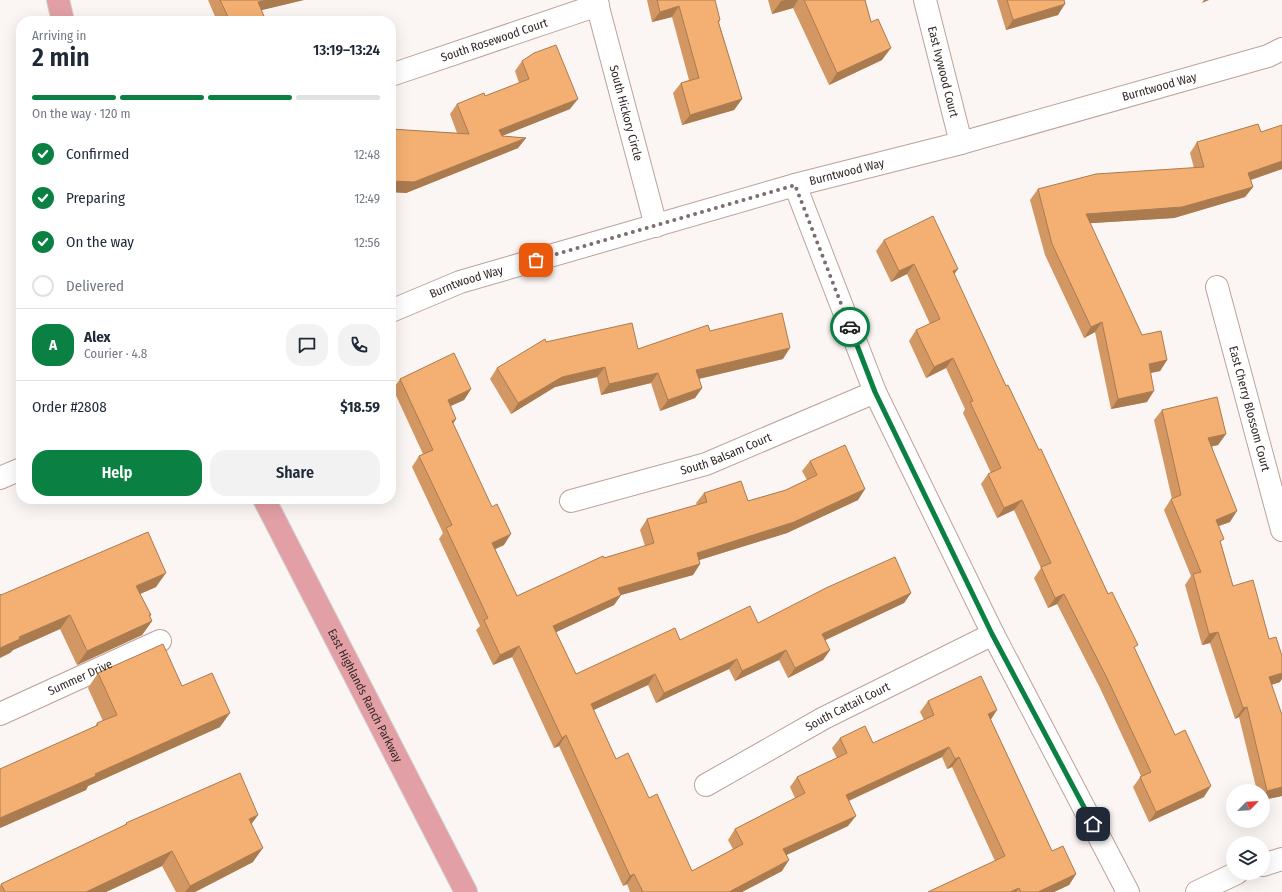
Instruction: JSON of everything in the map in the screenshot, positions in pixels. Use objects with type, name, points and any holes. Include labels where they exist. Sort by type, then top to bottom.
[{"type":"main road","points":[[58,0],[62,16]]},
{"type":"main road","name":"East Highlands Ranch Parkway","points":[[267,504],[466,892]]},
{"type":"street","name":"East Ivywood Court","points":[[925,0],[961,143]]},
{"type":"street","name":"South Rosewood Court","points":[[396,73],[597,3]]},
{"type":"street","name":"South Hickory Circle","points":[[597,3],[656,226]]},
{"type":"street","name":"Burntwood Way","points":[[396,309],[460,282],[795,185],[961,143],[1268,56],[1282,49]]},
{"type":"street","points":[[795,185],[875,392],[992,634],[1128,892]]},
{"type":"street","name":"East Cherry Blossom Court","points":[[1217,287],[1282,530]]},
{"type":"street","name":"South Balsam Court","points":[[572,501],[706,464],[875,392]]},
{"type":"street","points":[[0,478],[16,471]]},
{"type":"street","name":"South Cattail Court","points":[[706,785],[824,718],[992,634]]},
{"type":"street","name":"Summer Drive","points":[[0,714],[160,642]]},
{"type":"street","points":[[1270,863],[1282,859]]},
{"type":"street","points":[[1197,892],[1226,878]]},
{"type":"building","points":[[220,0],[267,0],[258,2],[264,16],[228,16]]},
{"type":"building","points":[[657,0],[715,0],[720,20],[718,21],[742,99],[690,115],[681,83],[699,78],[679,6],[660,12]]},
{"type":"building","points":[[804,0],[865,0],[871,22],[878,19],[891,48],[837,73]]},
{"type":"building","points":[[1007,0],[1064,0],[1065,4],[1013,20]]},
{"type":"building","points":[[556,45],[578,99],[499,130],[502,136],[526,138],[414,182],[396,181],[396,129],[469,134],[457,104],[484,93],[485,96],[529,79],[522,61],[534,53]]},
{"type":"building","points":[[1258,124],[1261,132],[1282,125],[1282,161],[1248,173],[1253,187],[1182,207],[1086,214],[1142,335],[1161,331],[1167,360],[1149,364],[1154,391],[1118,399],[1102,322],[1091,327],[1052,244],[1038,189],[1096,174],[1204,167],[1197,142]]},
{"type":"building","points":[[933,216],[958,269],[953,271],[1006,386],[1008,385],[1039,450],[1041,449],[1108,594],[1112,592],[1138,645],[1134,647],[1175,735],[1185,730],[1211,786],[1156,812],[1140,777],[1151,772],[1107,678],[1064,594],[1055,598],[1041,567],[1051,563],[1022,500],[1004,508],[988,474],[1001,468],[970,402],[973,401],[953,358],[934,367],[916,330],[940,319],[914,264],[899,271],[884,240]]},
{"type":"building","points":[[782,313],[790,348],[696,370],[702,388],[668,400],[658,373],[609,384],[605,367],[562,377],[518,403],[497,368],[545,339],[546,342],[632,323],[638,349],[708,325],[710,331]]},
{"type":"building","points":[[454,353],[471,389],[448,400],[456,419],[452,421],[492,507],[497,504],[511,534],[492,543],[517,596],[603,556],[604,558],[654,543],[647,519],[707,502],[704,493],[741,481],[748,501],[786,490],[817,475],[810,461],[845,445],[865,489],[794,522],[697,553],[700,564],[618,588],[621,595],[553,626],[576,674],[675,628],[680,640],[750,606],[758,623],[826,588],[895,557],[911,593],[822,634],[830,650],[795,668],[786,650],[742,671],[737,659],[664,693],[655,674],[591,704],[616,759],[628,753],[649,798],[657,794],[692,871],[743,844],[735,829],[805,793],[797,777],[847,753],[840,738],[865,726],[873,743],[934,715],[928,701],[981,676],[997,710],[988,714],[1052,851],[1063,846],[1076,874],[1038,892],[1021,892],[1019,888],[1010,892],[928,892],[1005,856],[959,757],[955,759],[949,747],[846,795],[856,816],[783,849],[789,860],[729,892],[643,892],[634,874],[630,876],[566,735],[562,738],[519,646],[500,655],[484,620],[488,618],[446,528],[452,525],[419,456],[433,450],[400,379]]},
{"type":"building","points":[[1217,397],[1226,434],[1208,438],[1237,511],[1216,520],[1224,539],[1220,541],[1233,586],[1253,580],[1269,639],[1276,637],[1282,656],[1282,673],[1269,677],[1282,715],[1282,787],[1270,790],[1270,784],[1265,784],[1247,707],[1243,708],[1218,632],[1209,634],[1193,574],[1201,572],[1171,499],[1181,495],[1162,410]]},
{"type":"building","points":[[148,532],[166,573],[136,586],[151,615],[149,615],[152,621],[87,651],[70,615],[19,637],[20,639],[0,648],[0,594],[1,595]]},
{"type":"building","points":[[163,644],[182,686],[212,673],[230,713],[95,774],[96,776],[0,818],[0,769],[117,715],[98,673]]},
{"type":"building","points":[[240,773],[258,815],[249,819],[263,848],[190,886],[172,851],[86,892],[5,892],[1,884],[127,824],[126,823]]},
{"type":"way so far","points":[[536,260],[795,185],[850,327]]},
{"type":"route","points":[[850,327],[875,392],[992,634],[1093,824]]}]
